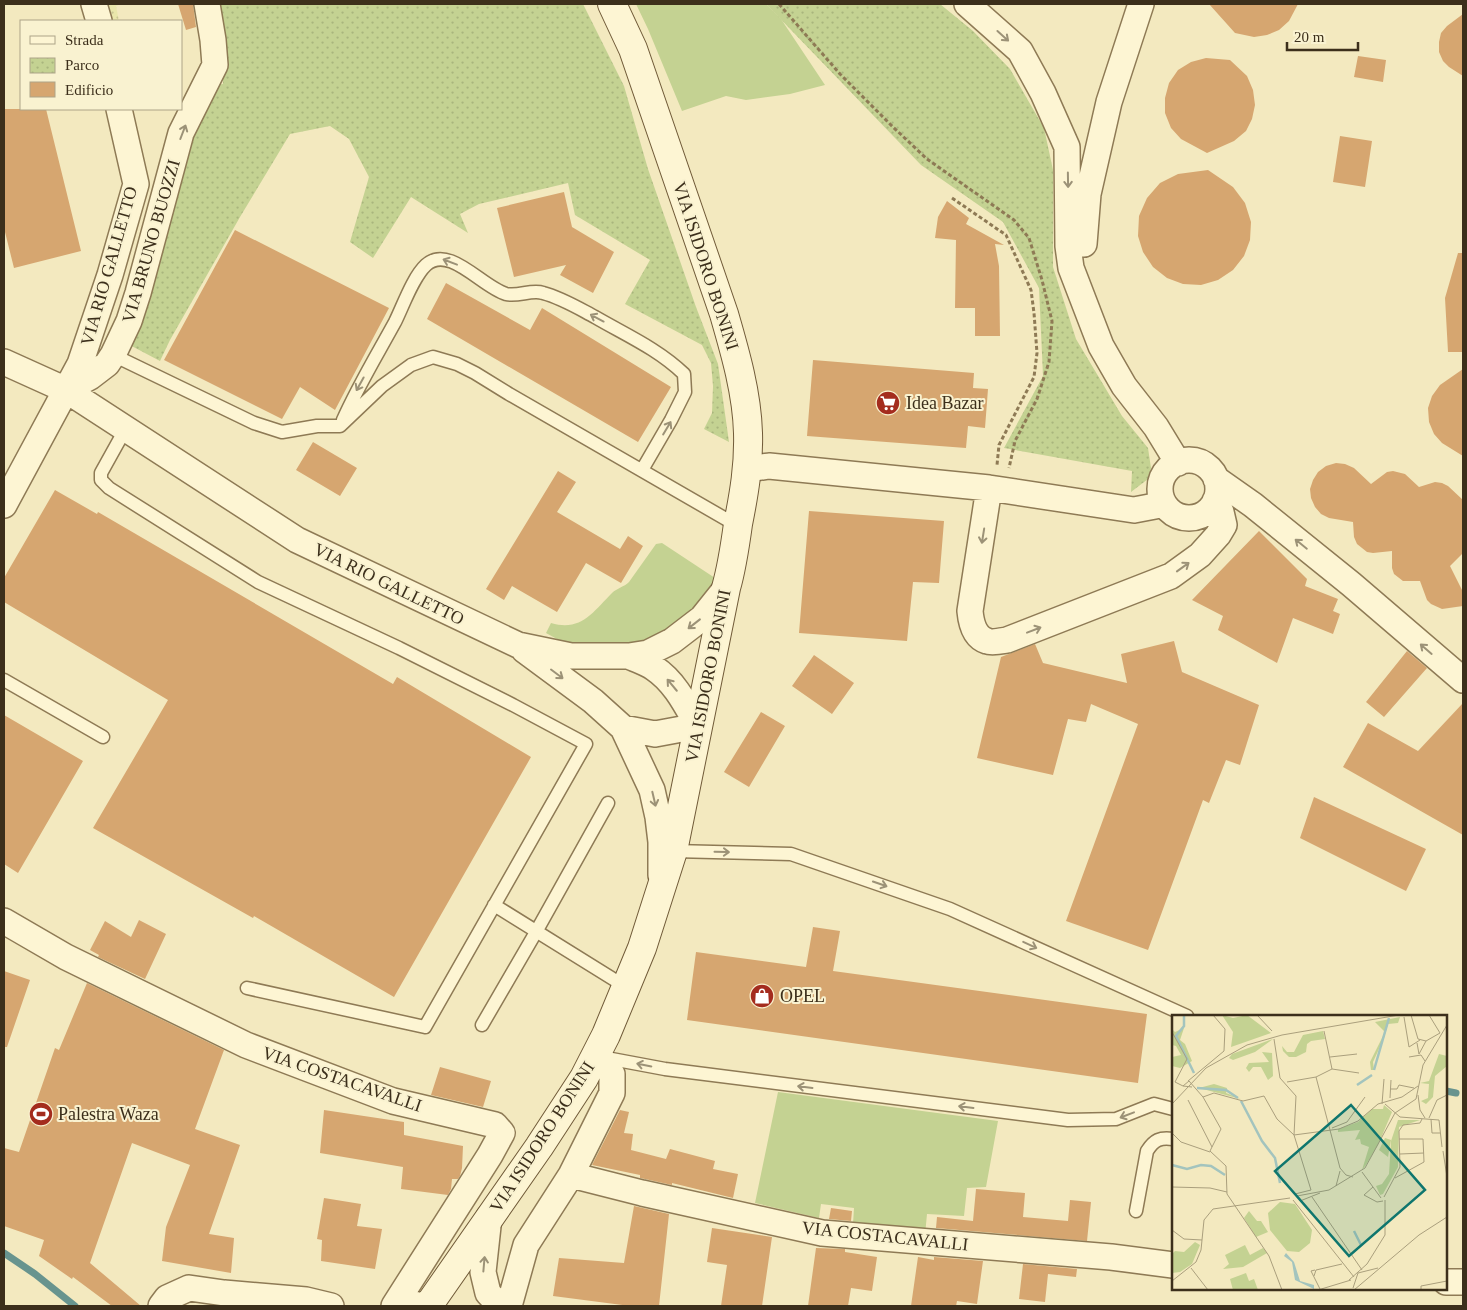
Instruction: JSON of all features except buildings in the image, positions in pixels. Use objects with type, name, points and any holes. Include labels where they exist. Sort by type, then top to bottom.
[{"type":"street","points":[[94,4],[98,20]]},
{"type":"street","name":"VIA BRUNO BUOZZI","points":[[66,390],[90,377],[107,364],[129,321],[181,133],[214,65],[213,40],[207,4]]},
{"type":"street","name":"VIA ISIDORO BONINI","points":[[428,1306],[549,1132],[584,1078],[606,1035],[642,948],[673,851],[732,566],[748,469],[748,432],[733,344],[632,49],[612,4]]},
{"type":"street","points":[[967,4],[1020,51],[1043,93],[1068,147],[1068,246],[1070,268],[1101,346],[1124,386],[1156,427],[1178,463]]},
{"type":"street","points":[[1084,305],[1084,230],[1088,194],[1109,102],[1141,4]]},
{"type":"street","name":"VIA RIO GALLETTO","points":[[66,390],[80,364],[110,274],[136,184],[119,110]]},
{"type":"street","name":"VIA RIO GALLETTO","points":[[4,362],[66,390],[297,540],[518,645],[571,656],[629,656],[648,653],[672,641],[702,618],[726,588]]},
{"type":"street","points":[[4,505],[66,390]]},
{"type":"street","points":[[992,488],[970,611],[972,626],[981,638],[988,642],[1006,640],[1171,576],[1200,555],[1218,535],[1224,525],[1211,471],[1204,465],[1196,461],[1178,463],[1170,467],[1164,474],[1160,492],[1162,501],[1167,509],[1184,518],[1202,515],[1210,509],[1215,490]]},
{"type":"street","points":[[748,469],[769,466],[992,488],[1134,510],[1155,506],[1162,501]]},
{"type":"street","points":[[1215,490],[1253,505],[1351,584],[1463,680]]},
{"type":"street","points":[[518,645],[593,701],[623,728],[652,790],[661,842],[661,889]]},
{"type":"street","points":[[623,728],[654,734],[698,726],[681,696],[665,677],[653,667],[629,656]]},
{"type":"street","name":"VIA COSTACAVALLI","points":[[4,921],[66,957],[246,1045],[393,1101],[495,1125],[502,1133],[490,1155],[394,1306]]},
{"type":"street","points":[[509,1306],[526,1245],[571,1175],[612,1093],[612,1074],[595,1056]]},
{"type":"street","name":"VIA COSTACAVALLI","points":[[571,1175],[642,1193],[822,1233],[1172,1264]]},
{"type":"street","points":[[489,1217],[483,1272],[488,1293],[500,1306]]},
{"type":"street","points":[[1447,1282],[1463,1282]]},
{"type":"street","points":[[160,1306],[167,1298],[189,1288],[224,1294],[306,1300],[331,1306]]},
{"type":"street","points":[[400,1306],[416,1306]]},
{"type":"lane","points":[[340,426],[353,397],[395,322],[414,283],[426,265],[439,258],[449,259],[484,283],[506,294],[521,295],[540,292],[558,297],[646,345],[668,359],[684,374],[685,392],[642,470]]},
{"type":"lane","points":[[113,355],[261,426],[282,432],[317,426],[340,426],[382,386],[410,365],[433,357],[457,364],[475,373],[738,526]]},
{"type":"lane","points":[[126,428],[101,472],[101,480],[109,488],[258,582],[399,648],[586,744],[425,1027],[247,988]]},
{"type":"lane","points":[[4,680],[103,737]]},
{"type":"lane","points":[[482,1025],[608,804]]},
{"type":"lane","points":[[673,851],[791,854],[950,909],[1185,1015]]},
{"type":"lane","points":[[494,905],[626,987]]},
{"type":"lane","points":[[595,1056],[665,1069],[1068,1120],[1116,1119],[1154,1104],[1172,1109]]},
{"type":"lane","points":[[1136,1211],[1147,1151],[1151,1144],[1157,1140],[1172,1139]]},
{"type":"path","points":[[779,4],[840,74],[927,159],[1014,220],[1029,238],[1052,320],[1049,362],[1037,399],[1015,441],[1006,480],[992,488]]},
{"type":"path","points":[[952,198],[1006,235],[1031,290],[1037,353],[1034,377],[999,445],[992,488]]},
{"type":"shaded area","points":[[100,4],[121,4],[116,6],[119,20],[105,20]]},
{"type":"green space","points":[[214,4],[583,4],[624,86],[648,169],[718,364],[729,442],[704,429],[712,413],[713,386],[711,363],[702,345],[625,304],[650,260],[575,215],[568,183],[479,204],[460,214],[468,233],[411,197],[373,258],[350,242],[369,177],[349,139],[330,126],[290,134],[240,217],[160,361],[124,342],[170,197],[212,85],[223,84],[222,42]]},
{"type":"green space","points":[[636,4],[766,4],[781,19],[825,85],[790,94],[746,100],[726,96],[682,111]]},
{"type":"green space","points":[[766,4],[940,4],[973,31],[1010,69],[1044,128],[1053,170],[1053,267],[1076,339],[1122,416],[1148,448],[1151,468],[1148,479],[1131,492],[1132,471],[1004,448],[1043,376],[1039,288],[1003,222],[921,165]]},
{"type":"green space","points":[[662,543],[715,578],[715,582],[701,602],[676,631],[624,650],[566,644],[546,633],[551,623],[571,625],[586,619],[614,591],[629,582],[656,544]]},
{"type":"green space","points":[[778,1092],[998,1121],[986,1187],[967,1188],[964,1216],[927,1214],[925,1235],[853,1224],[854,1208],[821,1204],[819,1218],[755,1203]]},
{"type":"waterway","points":[[1447,1091],[1456,1093]]},
{"type":"waterway","points":[[4,1253],[35,1274],[75,1306]]},
{"type":"place","name":"Idea Bazar","points":[[888,403]]},
{"type":"place","name":"OPEL","points":[[762,996]]},
{"type":"place","name":"Palestra Waza","points":[[41,1114]]}]
